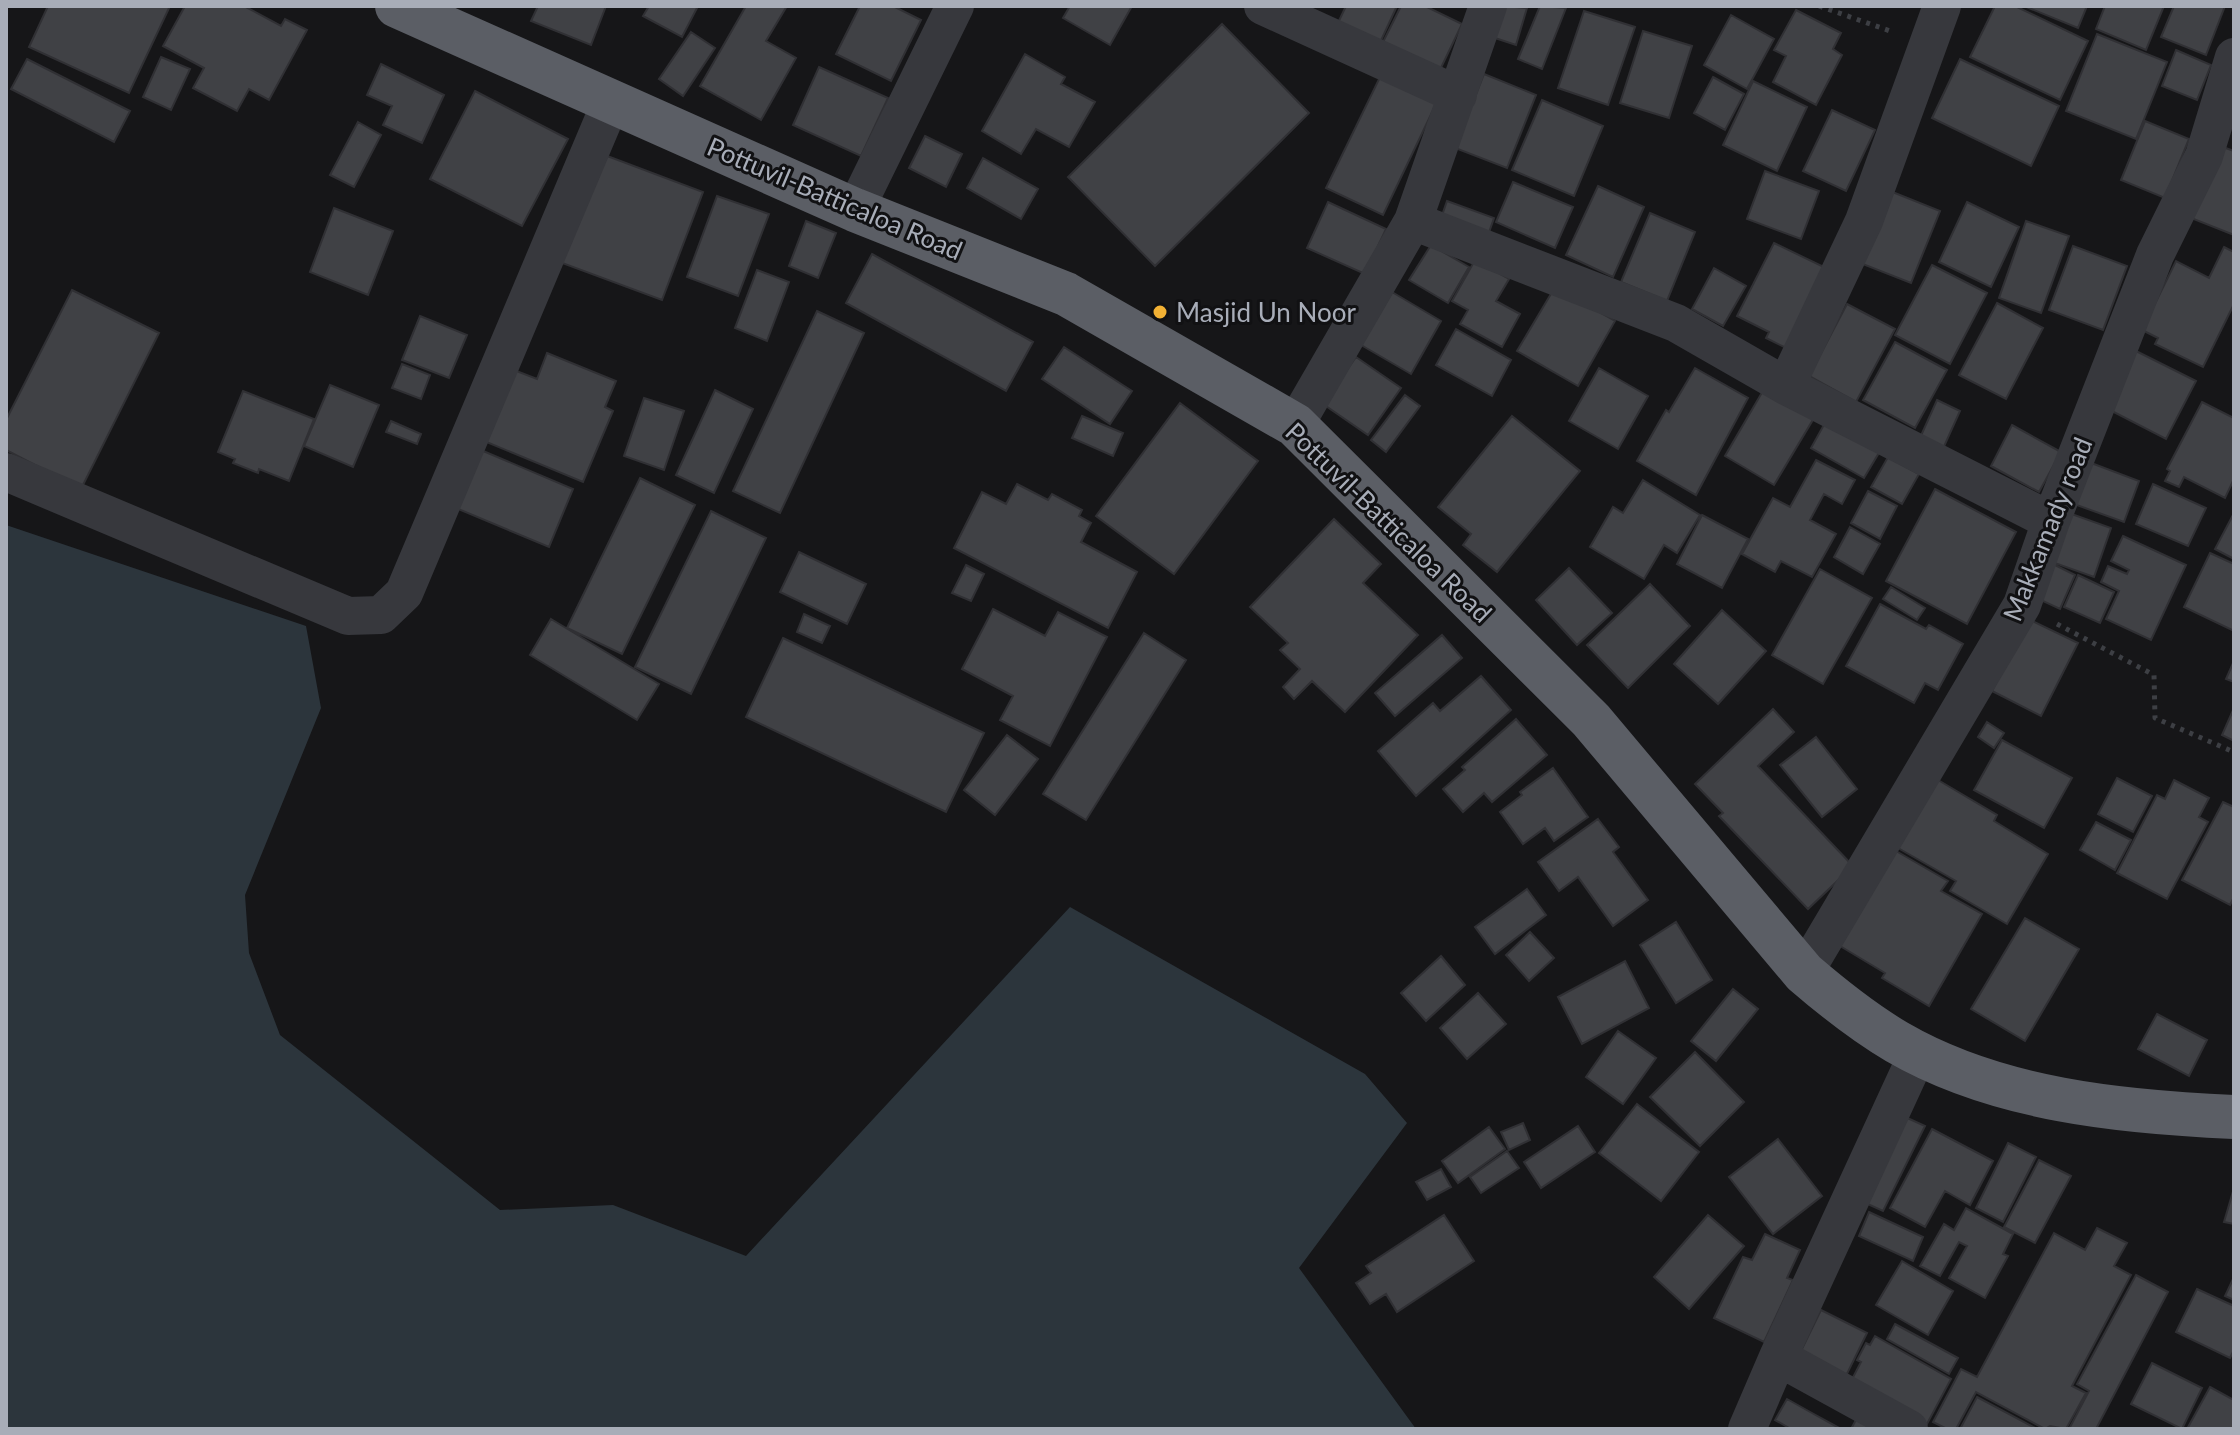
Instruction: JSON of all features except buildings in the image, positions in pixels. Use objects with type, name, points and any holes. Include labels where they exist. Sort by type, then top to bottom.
[{"type":"highway","name":"Pottuvil-Batticaloa Road","points":[[397,6],[455,18],[611,102],[855,210],[1066,294],[1295,425],[1591,720],[1804,973],[1842,1005],[1918,1053],[1985,1080],[2108,1107],[2234,1117]]},
{"type":"street","points":[[855,210],[955,6]]},
{"type":"street","points":[[1263,6],[1458,95]]},
{"type":"street","points":[[1295,425],[1413,221],[1488,6]]},
{"type":"street","points":[[1786,386],[1864,221],[1942,6]]},
{"type":"street","name":"Makkamady road","points":[[1804,973],[2022,605],[2051,521],[2155,255],[2204,156],[2234,57]]},
{"type":"street","points":[[6,472],[348,616],[381,615],[404,593],[611,102]]},
{"type":"street","points":[[1413,221],[1676,323],[1786,386],[2051,521]]},
{"type":"street","points":[[1747,1429],[1918,1053]]},
{"type":"street","points":[[1778,1357],[1909,1429]]},
{"type":"path","points":[[1819,6],[1928,44]]},
{"type":"path","points":[[2022,605],[2154,675],[2155,718],[2234,752]]},
{"type":"shaded area","points":[[6,525],[306,626],[321,708],[245,895],[249,953],[280,1035],[500,1210],[613,1205],[746,1256],[1070,907],[1365,1074],[1407,1123],[1299,1268],[1416,1429],[6,1429]]},
{"type":"place","name":"Masjid Un Noor","points":[[1160,312]]}]
